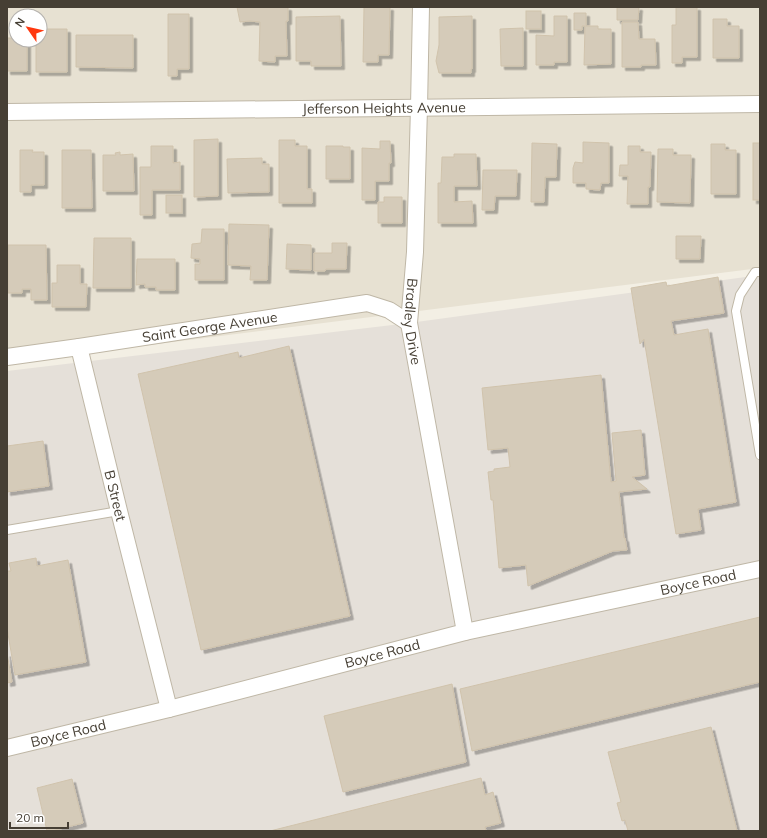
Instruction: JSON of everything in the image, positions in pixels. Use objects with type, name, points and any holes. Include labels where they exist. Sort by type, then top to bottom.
[{"type":"street","name":"Bradley Drive","points":[[421,7],[415,252],[409,323],[465,632]]},
{"type":"street","name":"Jefferson Heights Avenue","points":[[7,112],[760,104]]},
{"type":"street","name":"Saint George Avenue","points":[[7,357],[367,303],[389,310],[409,323]]},
{"type":"street","name":"B Street","points":[[79,347],[118,511],[169,709]]},
{"type":"street","name":"Boyce Road","points":[[7,748],[169,709],[465,632],[760,569]]},
{"type":"lane","points":[[760,272],[755,272],[740,295],[736,311],[760,455]]},
{"type":"lane","points":[[7,530],[118,511]]},
{"type":"shaded area","points":[[7,7],[760,7],[760,268],[7,363]]},
{"type":"shaded area","points":[[760,275],[760,831],[7,831],[7,371],[409,323]]},
{"type":"building","points":[[237,7],[288,7],[288,21],[286,21],[287,56],[275,56],[275,62],[259,61],[260,22],[240,22]]},
{"type":"building","points":[[364,7],[390,7],[389,55],[378,55],[378,62],[363,62]]},
{"type":"building","points":[[617,7],[639,7],[638,20],[617,20]]},
{"type":"building","points":[[676,7],[697,7],[697,57],[682,57],[682,63],[672,63],[672,25],[676,25]]},
{"type":"building","points":[[526,11],[541,11],[541,29],[526,29]]},
{"type":"building","points":[[574,13],[586,13],[586,26],[598,26],[598,29],[611,29],[611,64],[584,65],[585,26],[582,26],[582,30],[574,30]]},
{"type":"building","points":[[168,14],[189,14],[189,69],[177,69],[177,76],[168,76]]},
{"type":"building","points":[[340,16],[341,66],[311,66],[311,61],[296,61],[296,17]]},
{"type":"building","points":[[472,16],[471,73],[439,73],[436,61],[439,45],[439,17]]},
{"type":"building","points":[[554,16],[567,16],[567,62],[554,62],[554,65],[536,65],[536,35],[554,36]]},
{"type":"building","points":[[713,19],[727,19],[727,26],[739,26],[739,58],[713,58]]},
{"type":"building","points":[[622,22],[638,22],[639,39],[655,39],[656,65],[622,67]]},
{"type":"building","points":[[523,28],[523,66],[501,66],[500,29]]},
{"type":"building","points":[[48,29],[67,29],[67,72],[36,72],[36,48],[48,48]]},
{"type":"building","points":[[76,35],[133,35],[133,68],[76,67]]},
{"type":"building","points":[[8,38],[8,48],[27,48],[27,71],[7,71]]},
{"type":"building","points":[[218,139],[218,196],[194,197],[194,140]]},
{"type":"building","points":[[279,140],[295,140],[295,146],[307,146],[307,189],[312,189],[312,203],[279,203]]},
{"type":"building","points":[[380,141],[390,141],[391,163],[389,163],[389,181],[375,181],[375,200],[362,200],[362,148],[380,149]]},
{"type":"building","points":[[583,142],[609,143],[609,183],[601,183],[600,190],[586,189],[586,183],[573,183],[573,168],[575,162],[583,163]]},
{"type":"building","points":[[532,143],[557,144],[556,177],[545,177],[544,202],[531,202]]},
{"type":"building","points":[[753,143],[760,143],[760,200],[753,200]]},
{"type":"building","points":[[711,144],[725,144],[725,150],[736,150],[736,194],[711,194]]},
{"type":"building","points":[[151,146],[173,146],[173,163],[180,162],[180,190],[152,190],[152,215],[140,215],[140,167],[151,167]]},
{"type":"building","points":[[326,146],[350,147],[350,179],[326,179]]},
{"type":"building","points":[[628,146],[640,146],[640,152],[651,152],[648,204],[627,204],[628,176],[619,176],[620,165],[628,165]]},
{"type":"building","points":[[658,149],[673,149],[673,155],[691,155],[690,203],[657,202]]},
{"type":"building","points":[[20,150],[44,152],[44,185],[31,185],[31,192],[20,192]]},
{"type":"building","points":[[62,150],[91,150],[92,208],[62,208]]},
{"type":"building","points":[[120,152],[120,155],[133,154],[134,191],[103,191],[103,155],[116,155],[115,153]]},
{"type":"building","points":[[454,154],[476,154],[477,186],[454,186],[454,202],[472,201],[473,223],[438,223],[438,183],[441,183],[442,157],[454,157]]},
{"type":"building","points":[[262,158],[262,164],[269,164],[269,192],[228,193],[227,159]]},
{"type":"building","points":[[483,170],[517,170],[516,196],[495,196],[494,210],[482,210]]},
{"type":"building","points":[[166,195],[182,195],[182,213],[166,213]]},
{"type":"building","points":[[384,197],[402,197],[402,223],[378,223],[378,202],[384,202]]},
{"type":"building","points":[[229,224],[269,225],[267,280],[250,280],[251,266],[228,265]]},
{"type":"building","points":[[202,229],[224,229],[224,280],[195,280],[195,264],[200,264],[200,259],[191,258],[192,244],[201,243]]},
{"type":"building","points":[[676,236],[701,236],[700,259],[676,259]]},
{"type":"building","points":[[94,238],[131,238],[131,288],[93,288]]},
{"type":"building","points":[[332,243],[347,243],[346,269],[326,269],[325,271],[314,271],[314,253],[332,253]]},
{"type":"building","points":[[287,244],[311,245],[311,270],[286,269]]},
{"type":"building","points":[[8,245],[46,245],[47,300],[31,300],[31,289],[22,289],[22,293],[8,293]]},
{"type":"building","points":[[137,259],[175,259],[175,290],[156,290],[156,287],[145,287],[145,284],[136,285]]},
{"type":"building","points":[[57,265],[80,265],[80,284],[87,284],[86,307],[52,307],[52,283],[57,283]]},
{"type":"building","points":[[718,277],[724,313],[671,321],[674,335],[708,329],[736,502],[698,509],[701,530],[676,534],[644,339],[640,344],[631,288],[666,282],[667,286]]},
{"type":"building","points":[[289,346],[350,616],[201,650],[138,374],[238,352],[239,358]]},
{"type":"building","points":[[601,375],[611,482],[616,481],[612,433],[641,430],[645,475],[632,477],[647,489],[619,492],[624,538],[627,550],[613,551],[528,586],[526,565],[499,568],[493,500],[491,500],[488,472],[494,471],[494,469],[510,467],[508,448],[488,450],[482,388]]},
{"type":"building","points":[[43,441],[49,486],[7,492],[7,446]]},
{"type":"building","points":[[36,558],[37,566],[68,560],[86,662],[15,675],[7,628],[7,571],[11,571],[9,563]]},
{"type":"building","points":[[760,617],[760,682],[472,751],[460,689]]},
{"type":"building","points":[[7,653],[12,682],[7,683]]},
{"type":"building","points":[[452,684],[466,762],[343,792],[324,716]]},
{"type":"building","points":[[711,727],[737,831],[628,831],[625,820],[622,821],[617,803],[621,802],[608,752]]},
{"type":"building","points":[[481,778],[485,795],[493,792],[501,823],[485,827],[486,831],[270,831]]},
{"type":"building","points":[[72,779],[83,823],[47,831],[37,788]]}]
